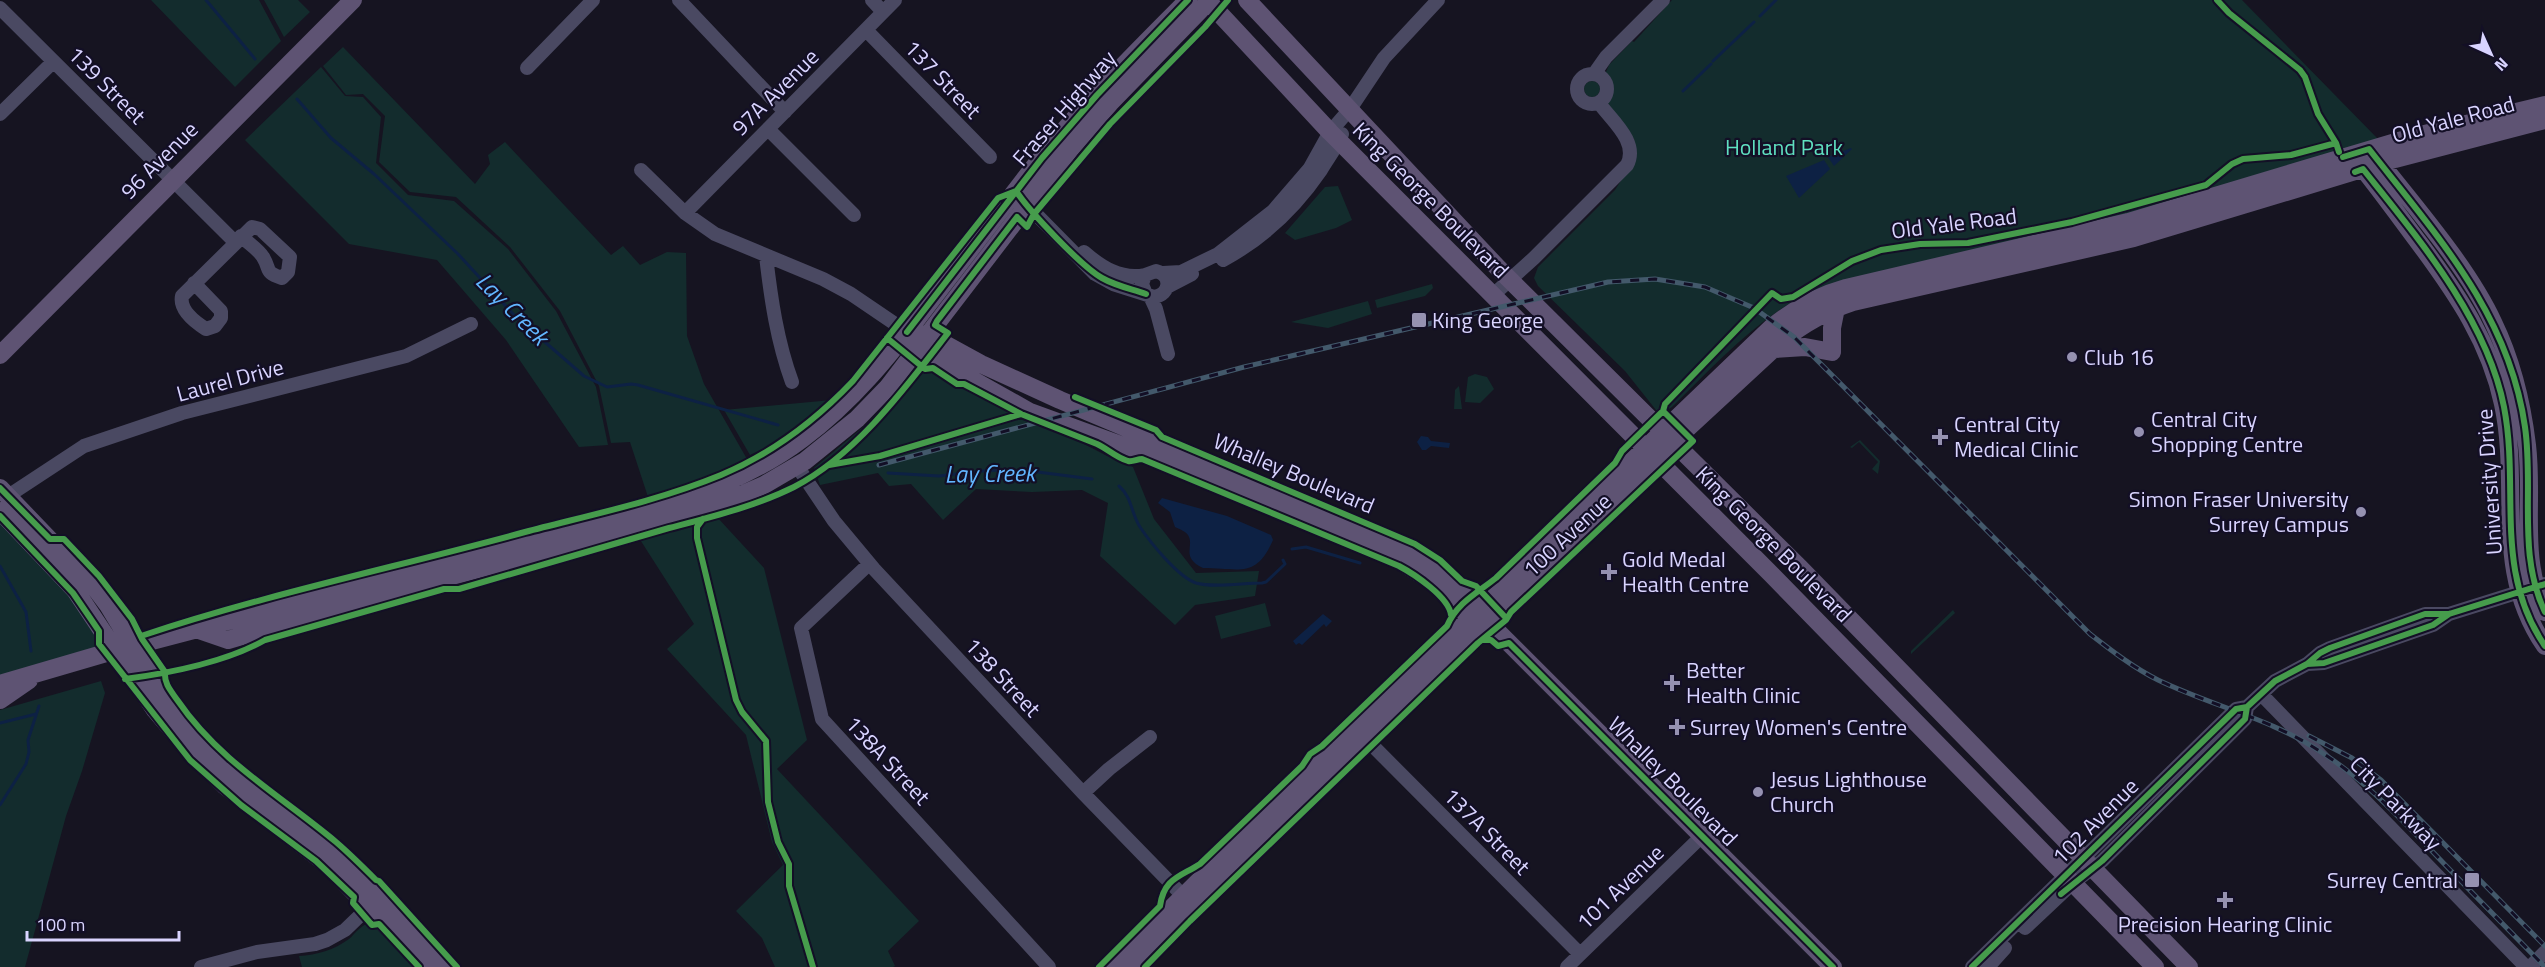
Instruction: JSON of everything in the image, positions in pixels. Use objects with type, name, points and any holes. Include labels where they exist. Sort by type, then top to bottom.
[{"type":"main road","name":"96 Avenue","points":[[0,355],[353,0]]},
{"type":"main road","points":[[1167,22],[1172,0]]},
{"type":"main road","name":"Fraser Highway","points":[[195,629],[228,640],[436,580],[646,525],[741,495],[797,466],[857,419],[888,387],[923,342],[1024,198],[1074,120],[1188,0]]},
{"type":"main road","name":"King George Boulevard","points":[[1247,0],[1510,280],[1669,436],[2189,967]]},
{"type":"main road","name":"Fraser Highway","points":[[0,684],[195,629],[644,512],[734,480],[801,440],[835,413],[868,380],[1024,198],[1110,103],[1208,1]]},
{"type":"main road","name":"King George Boulevard","points":[[1208,1],[1335,136],[2155,967]]},
{"type":"main road","name":"Old Yale Road","points":[[1669,436],[1805,323],[1836,308],[2099,238],[2545,105]]},
{"type":"main road","name":"Old Yale Road","points":[[2366,159],[2545,120]]},
{"type":"main road","name":"University Drive","points":[[2366,159],[2460,298],[2489,356],[2500,390],[2510,451],[2510,544],[2545,612]]},
{"type":"main road","name":"University Drive","points":[[2366,159],[2477,293],[2505,350],[2521,403],[2528,456],[2528,542],[2533,588],[2532,625],[2545,646]]},
{"type":"main road","name":"Old Yale Road","points":[[1669,436],[1771,328],[1811,300],[1866,282],[2099,238]]},
{"type":"main road","points":[[2431,258],[2477,293]]},
{"type":"main road","points":[[1774,349],[1805,347],[1832,352],[1832,328],[1836,308]]},
{"type":"main road","name":"Whalley Boulevard","points":[[907,332],[923,342],[981,364],[1069,405],[1405,546],[1443,572],[1479,616],[1833,967]]},
{"type":"main road","name":"100 Avenue","points":[[1132,967],[1187,900],[1479,616],[1669,436]]},
{"type":"main road","points":[[3,498],[199,741],[240,780],[340,853],[426,967]]},
{"type":"main road","name":"100 Avenue","points":[[1112,967],[1365,738],[1479,616]]},
{"type":"main road","name":"Fraser Highway","points":[[0,700],[52,668]]},
{"type":"main road","points":[[1866,672],[1896,668],[1893,699]]},
{"type":"main road","points":[[375,901],[448,967]]},
{"type":"street","points":[[527,68],[593,0]]},
{"type":"street","points":[[679,0],[785,112]]},
{"type":"street","points":[[872,0],[883,12]]},
{"type":"street","name":"97A Avenue","points":[[685,213],[895,0]]},
{"type":"street","points":[[1024,198],[1095,274],[1113,284],[1157,296],[1246,247],[1268,231],[1307,190],[1350,109],[1384,58],[1438,0]]},
{"type":"street","points":[[1594,74],[1606,57],[1663,0]]},
{"type":"street","name":"139 Street","points":[[0,8],[173,180],[238,239],[194,283]]},
{"type":"street","name":"137 Street","points":[[866,30],[990,157]]},
{"type":"street","points":[[0,114],[53,62]]},
{"type":"street","points":[[1594,74],[1603,79],[1607,89],[1604,98],[1599,103],[1584,102],[1576,89],[1584,76],[1594,74]]},
{"type":"street","points":[[1492,296],[1534,258],[1629,161],[1632,153],[1629,142],[1599,103]]},
{"type":"street","points":[[768,129],[854,215]]},
{"type":"street","points":[[1024,198],[1097,263],[1121,274],[1133,276],[1151,271],[1181,272],[1228,248],[1265,219],[1281,203],[1335,136]]},
{"type":"street","name":"Whalley Boulevard","points":[[641,170],[685,213],[715,234],[832,284],[907,332]]},
{"type":"street","points":[[766,256],[779,340],[792,382]]},
{"type":"street","points":[[1157,296],[1167,280],[1163,273]]},
{"type":"street","points":[[1145,274],[1142,284],[1157,296],[1168,354]]},
{"type":"street","name":"Laurel Drive","points":[[3,498],[84,446],[182,413],[406,356],[471,324]]},
{"type":"street","name":"138 Street","points":[[797,466],[839,528],[869,564],[1083,793],[1187,900]]},
{"type":"street","name":"138A Street","points":[[869,564],[801,628],[822,719],[1050,967]]},
{"type":"street","name":"102 Avenue","points":[[1972,967],[2089,863],[2236,709],[2247,707],[2279,679],[2307,664],[2324,663],[2427,627],[2449,614],[2533,588]]},
{"type":"street","name":"City Parkway","points":[[2261,694],[2528,967]]},
{"type":"street","points":[[1083,793],[1150,737]]},
{"type":"street","name":"137A Street","points":[[1365,738],[1580,954]]},
{"type":"street","name":"101 Avenue","points":[[1567,967],[1702,836]]},
{"type":"street","name":"102 Avenue","points":[[1988,967],[2070,879]]},
{"type":"street","points":[[201,967],[257,952],[327,940],[345,930],[375,901]]},
{"type":"street","points":[[2528,967],[2545,952]]},
{"type":"green space","points":[[151,0],[259,0],[281,41],[235,87]]},
{"type":"green space","points":[[264,0],[298,0],[310,12],[284,37]]},
{"type":"green space","name":"Holland Park","points":[[1672,0],[2242,0],[2378,139],[2115,219],[1810,292],[1790,303],[1754,329],[1672,407],[1667,410],[1656,410],[1625,371],[1538,286],[1534,278],[1538,267],[1615,190],[1636,157],[1634,139],[1608,104],[1610,88],[1606,72],[1609,65],[1632,41],[1634,42]]},
{"type":"green space","points":[[343,47],[475,184],[490,164],[488,155],[505,142],[611,255],[623,246],[640,265],[667,252],[686,253],[687,336],[704,384],[747,459],[691,489],[650,503],[630,442],[611,443],[599,386],[560,311],[510,247],[456,197],[410,192],[379,162],[385,116],[363,94],[346,95],[323,66]]},
{"type":"green space","points":[[321,67],[345,96],[363,97],[381,117],[376,163],[408,195],[454,201],[508,249],[556,311],[596,387],[608,445],[579,447],[506,340],[437,260],[349,244],[245,140]]},
{"type":"green space","points":[[1589,81],[1595,81],[1600,89],[1598,95],[1589,97],[1584,92],[1584,86]]},
{"type":"green space","points":[[1338,186],[1352,220],[1336,228],[1295,240],[1285,233],[1325,187]]},
{"type":"green space","points":[[1432,284],[1433,288],[1425,296],[1377,308],[1375,300]]},
{"type":"green space","points":[[1368,301],[1372,314],[1328,328],[1291,322]]},
{"type":"green space","points":[[923,359],[1105,455],[1133,467],[1154,519],[1196,573],[1259,571],[1255,596],[1195,605],[1175,625],[1100,556],[1108,503],[1082,490],[1032,492],[976,489],[943,520],[911,484],[889,486],[878,473],[820,485],[814,468],[873,419]]},
{"type":"green space","points":[[1475,374],[1487,377],[1494,389],[1480,403],[1465,402],[1468,377]]},
{"type":"green space","points":[[1459,386],[1462,409],[1454,409],[1455,390]]},
{"type":"green space","points":[[832,400],[785,439],[750,455],[724,410]]},
{"type":"green space","points":[[1860,440],[1880,461],[1878,474],[1872,469],[1878,462],[1859,442],[1852,448],[1850,447]]},
{"type":"green space","points":[[717,517],[764,568],[807,740],[777,769],[919,921],[888,951],[895,966],[893,967],[775,967],[762,938],[736,911],[783,865],[772,842],[746,735],[667,649],[694,624],[639,538]]},
{"type":"green space","points":[[0,520],[70,593],[99,642],[95,650],[0,678]]},
{"type":"green space","points":[[1265,603],[1271,626],[1221,639],[1215,616]]},
{"type":"green space","points":[[1953,610],[1955,613],[1911,654],[1911,651]]},
{"type":"green space","points":[[101,681],[105,693],[66,816],[25,967],[0,967],[0,710]]},
{"type":"green space","points":[[371,923],[418,967],[302,967],[299,956],[331,949],[349,939],[361,927]]},
{"type":"water","points":[[1852,149],[1834,166],[1828,157]]},
{"type":"water","points":[[1824,160],[1830,169],[1799,198],[1786,176]]},
{"type":"water","points":[[1421,436],[1428,437],[1431,441],[1450,443],[1449,448],[1431,446],[1422,450],[1417,442]]},
{"type":"water","points":[[1162,498],[1227,516],[1271,535],[1273,540],[1260,561],[1246,569],[1203,568],[1196,564],[1190,556],[1188,535],[1175,527],[1170,512],[1158,503]]},
{"type":"water","points":[[1323,614],[1332,621],[1326,627],[1324,624],[1302,645],[1299,643],[1296,645],[1293,641]]},
{"type":"waterway","name":"Lay Creek","points":[[206,0],[255,59]]},
{"type":"waterway","points":[[1760,16],[1776,0]]},
{"type":"waterway","points":[[1713,61],[1754,22]]},
{"type":"waterway","points":[[1683,91],[1711,64]]},
{"type":"waterway","name":"Lay Creek","points":[[297,99],[331,138],[374,174],[458,254],[515,316],[584,376],[607,387],[638,385],[778,425]]},
{"type":"waterway","name":"Lay Creek","points":[[888,473],[939,476],[991,470],[1030,471],[1092,479]]},
{"type":"waterway","name":"Lay Creek","points":[[1119,486],[1129,500],[1137,522],[1150,541],[1173,567],[1196,583],[1219,585],[1266,582],[1285,564],[1283,560]]},
{"type":"waterway","name":"Lay Creek","points":[[1292,549],[1306,547],[1360,563]]},
{"type":"waterway","points":[[0,566],[26,612],[31,651]]},
{"type":"waterway","points":[[0,805],[26,764],[29,752],[28,740],[39,706]]},
{"type":"waterway","points":[[0,723],[36,714]]},
{"type":"railway","points":[[879,465],[1244,367],[1608,282],[1655,279],[1705,287],[1754,308],[1794,337],[2090,634],[2107,647],[2158,680],[2302,740],[2351,774],[2405,823],[2545,967]]},
{"type":"railway","points":[[2309,736],[2352,758],[2381,780],[2545,946]]},
{"type":"cycle path","points":[[907,332],[1042,158],[1097,95],[1188,0]]},
{"type":"cycle path","points":[[125,679],[197,666],[233,655],[265,640],[444,589],[459,589],[733,510],[779,494],[817,473],[838,457],[879,418],[932,354],[948,333],[935,325],[937,321],[1017,217],[1027,227],[1034,214],[1110,124],[1205,27],[1228,0]]},
{"type":"cycle path","points":[[2217,0],[2229,13],[2300,70],[2305,77],[2318,114],[2339,152]]},
{"type":"cycle path","points":[[1099,967],[1160,906],[1165,889],[1169,884],[1200,864],[1302,766],[1310,754],[1322,746],[1447,626],[1462,605],[1496,578],[1615,463],[1622,451],[1663,411],[1665,404],[1772,293],[1781,299],[1793,297],[1852,261],[1881,250],[1920,244],[1968,243],[2072,222],[2206,185],[2232,164],[2243,159],[2291,155],[2336,143]]},
{"type":"cycle path","points":[[2343,157],[2369,149],[2444,245],[2487,312],[2503,348],[2516,386],[2525,427],[2531,567],[2536,590],[2545,612]]},
{"type":"cycle path","points":[[2355,172],[2363,169],[2406,223],[2448,281],[2483,342],[2504,407],[2510,469],[2513,559],[2519,588],[2529,617],[2545,646]]},
{"type":"cycle path","points":[[1016,191],[1056,238],[1093,272],[1113,283],[1146,294]]},
{"type":"cycle path","points":[[141,636],[284,594],[648,500],[740,467],[792,435],[839,395],[853,381],[998,198],[1016,191]]},
{"type":"cycle path","points":[[887,338],[925,369],[933,368],[957,384],[964,384],[1021,414],[1097,444],[1123,459],[1130,461],[1142,459],[1399,566],[1422,580],[1438,594],[1449,608],[1451,615]]},
{"type":"cycle path","points":[[1075,397],[1156,430],[1162,437],[1415,544],[1440,560],[1462,581],[1476,586],[1506,618]]},
{"type":"cycle path","points":[[1145,967],[1478,643],[1506,620],[1511,612],[1693,441],[1663,411]]},
{"type":"cycle path","points":[[829,465],[880,456],[1021,414]]},
{"type":"cycle path","points":[[0,488],[50,539],[64,539],[99,576],[132,619],[142,639],[165,672],[171,691],[212,742],[252,777],[336,842],[379,881],[457,967]]},
{"type":"cycle path","points":[[0,516],[73,593],[99,631],[99,644],[190,760],[241,805],[316,861],[354,897],[353,903],[372,925],[379,924],[419,967]]},
{"type":"cycle path","points":[[703,519],[697,527],[697,538],[736,700],[742,712],[766,741],[768,802],[778,842],[789,864],[789,886],[813,967]]},
{"type":"cycle path","points":[[1972,967],[2236,709],[2247,707],[2275,681],[2307,664],[2330,648],[2425,614],[2449,614],[2545,584]]},
{"type":"cycle path","points":[[2307,664],[2324,663],[2433,625],[2449,614]]},
{"type":"cycle path","points":[[1484,640],[1491,640],[1498,646],[1509,643],[1833,967]]},
{"type":"cycle path","points":[[2061,894],[2102,861],[2245,719],[2247,707]]},
{"type":"place","name":"King George","points":[[1419,320]]},
{"type":"place","name":"Club 16","points":[[2072,357]]},
{"type":"place","name":"Central City Shopping Centre","points":[[2139,432]]},
{"type":"place","name":"Central City Medical Clinic","points":[[1940,437]]},
{"type":"place","name":"Simon Fraser University Surrey Campus","points":[[2361,512]]},
{"type":"place","name":"Gold Medal Health Centre","points":[[1609,572]]},
{"type":"place","name":"Better Health Clinic","points":[[1672,683]]},
{"type":"place","name":"Surrey Women's Centre","points":[[1677,727]]},
{"type":"place","name":"Jesus Lighthouse Church","points":[[1758,792]]},
{"type":"place","name":"Surrey Central","points":[[2472,880]]},
{"type":"place","name":"Precision Hearing Clinic","points":[[2225,900]]}]
